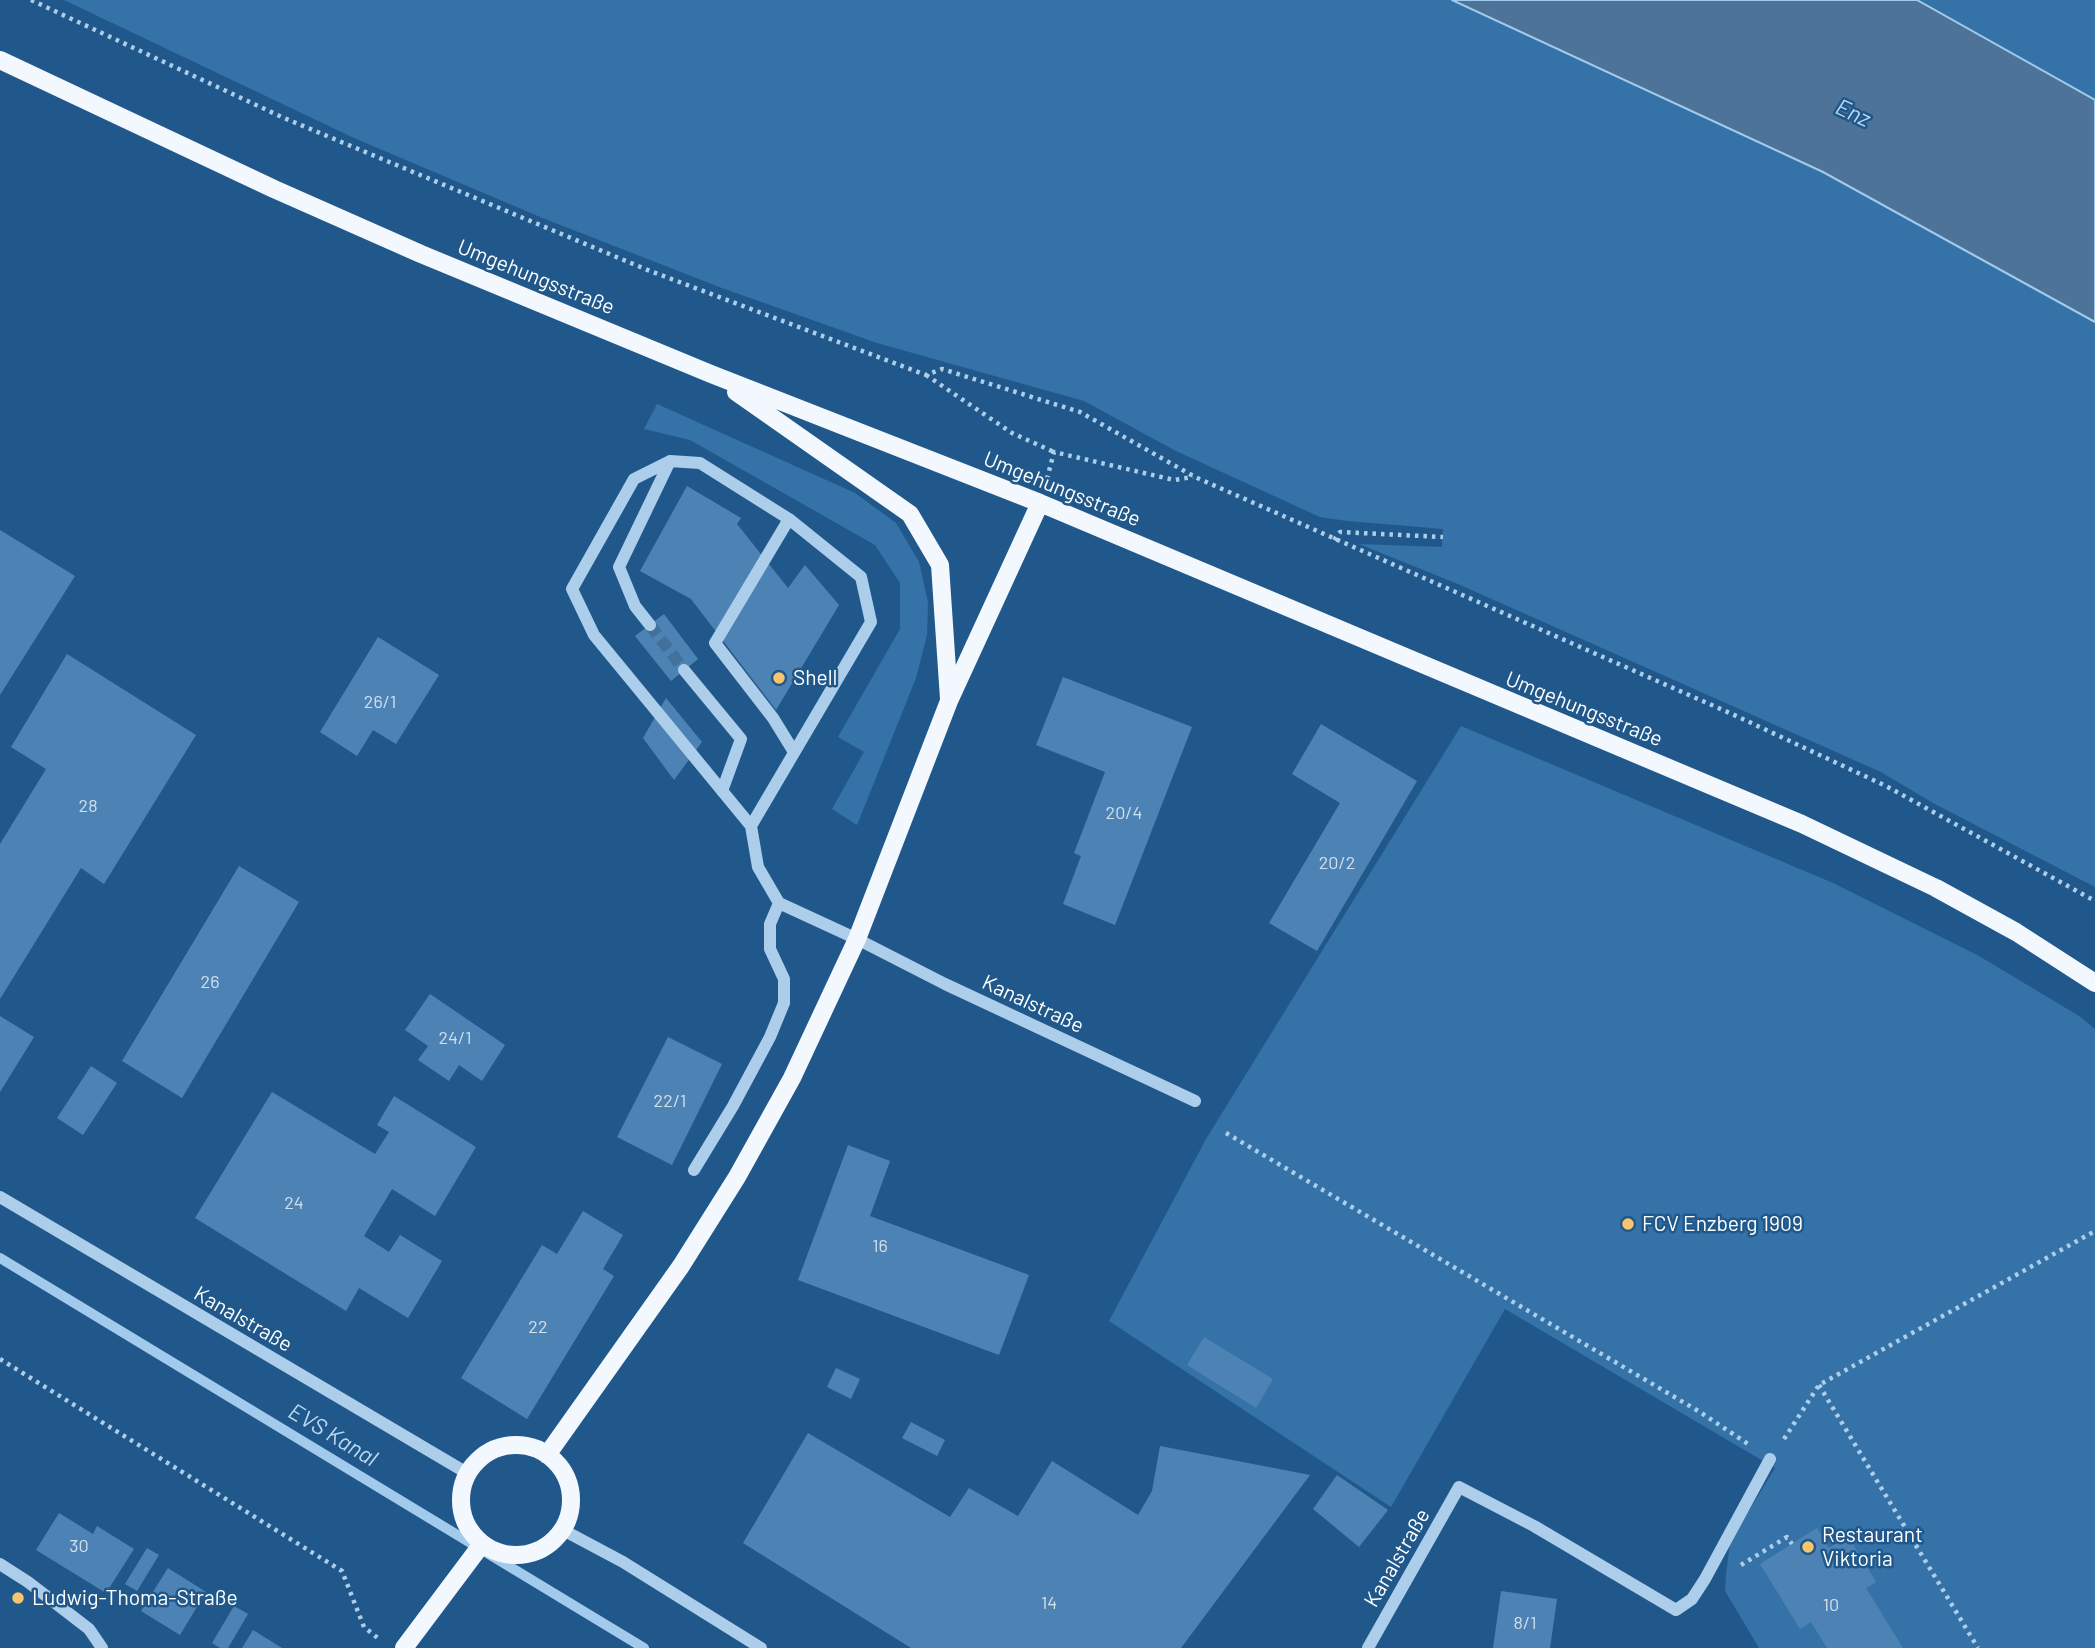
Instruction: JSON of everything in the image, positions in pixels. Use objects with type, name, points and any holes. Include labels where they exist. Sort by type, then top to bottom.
[{"type":"main road","name":"Umgehungsstraße","points":[[0,60],[286,195],[434,260],[711,374],[1040,503],[1874,857],[2016,932],[2095,983]]},
{"type":"main road","points":[[711,374],[910,514],[940,565],[949,701]]},
{"type":"main road","points":[[547,1455],[681,1266],[737,1177],[792,1078],[857,939],[949,701],[1040,503]]},
{"type":"main road","points":[[502,1446],[525,1446],[547,1455],[559,1465],[568,1483],[570,1508],[563,1530],[547,1546],[529,1554],[507,1555],[494,1552],[482,1544],[468,1528],[461,1510],[461,1490],[467,1473],[480,1458],[502,1446]]},
{"type":"main road","points":[[404,1648],[482,1544]]},
{"type":"street","points":[[650,625],[635,606],[619,567],[670,461]]},
{"type":"street","points":[[694,1170],[733,1106],[770,1037],[784,1003],[784,979],[770,948],[770,924],[779,903],[758,867],[751,826],[594,635],[572,589],[634,479],[670,461],[700,463],[789,520],[861,577],[871,622],[751,826]]},
{"type":"street","points":[[789,520],[715,643],[773,718],[794,752]]},
{"type":"street","points":[[684,670],[741,739],[722,790]]},
{"type":"street","name":"Kanalstraße","points":[[779,903],[1195,1101]]},
{"type":"street","name":"Kanalstraße","points":[[0,1197],[467,1473]]},
{"type":"street","name":"Kanalstraße","points":[[1368,1648],[1459,1487],[1534,1526],[1676,1610],[1692,1600],[1770,1459]]},
{"type":"street","points":[[563,1530],[623,1562],[761,1648]]},
{"type":"street","points":[[0,1564],[89,1629],[102,1648]]},
{"type":"path","points":[[31,0],[284,118],[650,271],[926,375],[1012,433],[1054,452],[1174,480],[1195,477]]},
{"type":"path","points":[[926,375],[942,369],[1080,412],[1195,477],[1732,714],[1874,781],[2095,901]]},
{"type":"path","points":[[1040,503],[1054,452]]},
{"type":"path","points":[[1334,540],[1340,532],[1443,537]]},
{"type":"path","points":[[1226,1133],[1700,1412],[1770,1459],[1819,1385],[2095,1230]]},
{"type":"path","points":[[0,1359],[342,1571],[364,1627],[385,1643]]},
{"type":"path","points":[[1819,1385],[1978,1648]]},
{"type":"path","points":[[1736,1568],[1787,1537],[1791,1544]]},
{"type":"shaded area","points":[[64,0],[1452,0],[1823,172],[2095,322],[2095,887],[1933,803],[1881,772],[1458,584],[1359,544],[1442,547],[1443,529],[1320,517],[1176,451],[1084,401],[877,343],[722,288],[545,219],[354,138]]},
{"type":"shaded area","points":[[1917,0],[2095,0],[2095,100]]},
{"type":"shaded area","points":[[657,404],[855,493],[896,523],[919,562],[928,603],[927,635],[916,678],[857,825],[832,809],[864,752],[838,737],[900,629],[900,583],[875,545],[690,440],[644,429]]},
{"type":"shaded area","name":"FCV Enzberg 1909","points":[[1461,726],[1833,883],[1979,956],[2079,1016],[2095,1029],[2095,1648],[1759,1648],[1725,1591],[1726,1575],[1730,1542],[1775,1468],[1505,1309],[1391,1507],[1109,1321],[1206,1139]]},
{"type":"water","name":"Enz","points":[[1452,0],[1917,0],[2095,100],[2095,322],[1823,172]]},
{"type":"building","points":[[687,486],[741,518],[737,524],[788,588],[805,565],[839,605],[776,710],[691,599],[640,571]]},
{"type":"building","points":[[0,530],[75,576],[0,695]]},
{"type":"building","points":[[664,614],[698,659],[671,681],[635,636]]},
{"type":"building","points":[[378,637],[439,675],[396,744],[373,730],[357,756],[320,732]]},
{"type":"building","points":[[67,654],[196,735],[104,884],[81,868],[0,999],[0,844],[46,769],[11,747]]},
{"type":"building","points":[[1063,677],[1192,727],[1115,925],[1063,904],[1081,856],[1074,853],[1105,772],[1036,745]]},
{"type":"building","points":[[666,698],[702,742],[674,780],[643,738]]},
{"type":"building","points":[[1321,724],[1417,781],[1317,951],[1269,923],[1340,803],[1292,774]]},
{"type":"building","points":[[239,866],[299,902],[182,1098],[122,1061]]},
{"type":"building","points":[[430,994],[505,1045],[482,1081],[459,1065],[449,1081],[418,1060],[428,1046],[405,1030]]},
{"type":"building","points":[[0,1016],[34,1037],[0,1092]]},
{"type":"building","points":[[668,1037],[722,1064],[672,1165],[617,1137]]},
{"type":"building","points":[[91,1066],[117,1083],[83,1135],[57,1118]]},
{"type":"building","points":[[272,1092],[375,1154],[389,1132],[377,1125],[394,1096],[476,1147],[435,1216],[392,1189],[364,1236],[389,1252],[400,1235],[442,1261],[408,1318],[359,1288],[346,1311],[195,1218]]},
{"type":"building","points":[[848,1145],[890,1161],[870,1216],[1029,1275],[999,1355],[798,1280]]},
{"type":"building","points":[[583,1211],[623,1235],[603,1269],[614,1276],[527,1419],[461,1378],[542,1245],[557,1254]]},
{"type":"building","points":[[1204,1337],[1273,1379],[1256,1408],[1187,1365]]},
{"type":"building","points":[[836,1368],[860,1379],[851,1399],[827,1387]]},
{"type":"building","points":[[911,1422],[945,1440],[937,1456],[902,1438]]},
{"type":"building","points":[[808,1433],[950,1517],[969,1488],[1018,1516],[1052,1461],[1138,1515],[1152,1491],[1160,1446],[1310,1475],[1181,1648],[911,1648],[743,1543]]},
{"type":"building","points":[[1337,1475],[1388,1510],[1359,1547],[1313,1509]]},
{"type":"building","points":[[59,1513],[93,1534],[97,1526],[134,1549],[106,1593],[36,1550]]},
{"type":"building","points":[[1817,1528],[1829,1548],[1848,1536],[1876,1582],[1866,1588],[1903,1648],[1827,1648],[1811,1622],[1800,1629],[1760,1564]]},
{"type":"building","points":[[147,1548],[159,1555],[137,1591],[125,1584]]},
{"type":"building","points":[[168,1568],[206,1592],[180,1635],[141,1611]]},
{"type":"building","points":[[1501,1591],[1557,1599],[1550,1648],[1493,1648]]},
{"type":"building","points":[[234,1606],[248,1614],[228,1648],[220,1648],[212,1643]]},
{"type":"building","points":[[253,1630],[282,1648],[242,1648]]},
{"type":"waterway","name":"EVS Kanal","points":[[0,1258],[644,1648]]},
{"type":"tunnel","points":[[650,625],[684,670]]},
{"type":"place","name":"Shell","points":[[779,678]]},
{"type":"place","name":"FCV Enzberg 1909","points":[[1628,1224]]},
{"type":"place","name":"Restaurant Viktoria","points":[[1808,1547]]},
{"type":"place","name":"Ludwig-Thoma-Straße","points":[[18,1598]]}]
